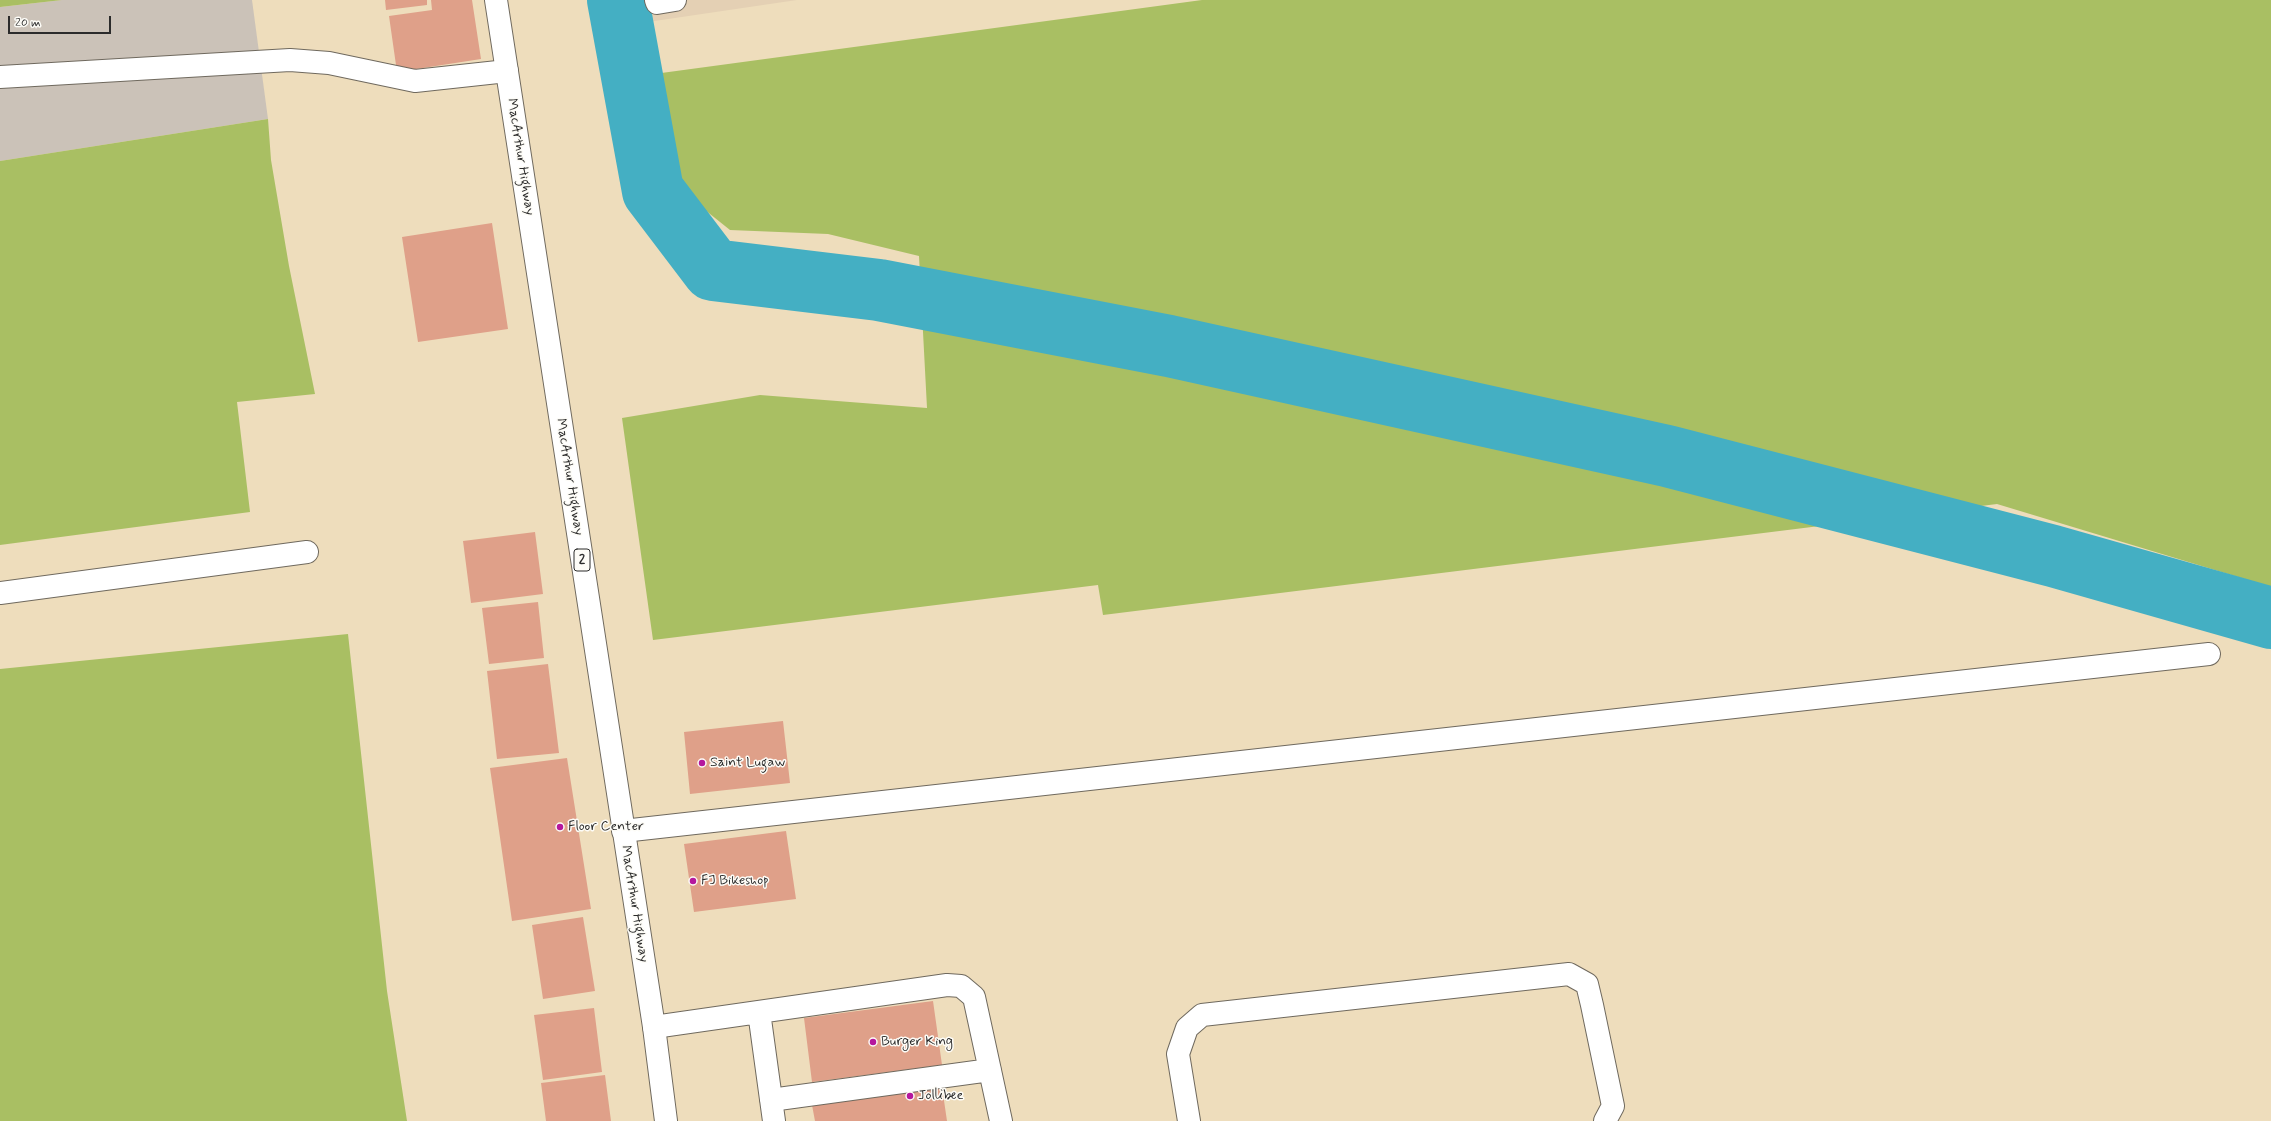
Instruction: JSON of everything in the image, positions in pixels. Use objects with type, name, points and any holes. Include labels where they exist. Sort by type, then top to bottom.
[{"type":"main road","name":"MacArthur Highway","points":[[496,0],[654,1027],[666,1121]]},
{"type":"main road","points":[[656,0],[657,3],[675,0]]},
{"type":"main road","points":[[0,76],[290,60],[329,63],[415,81],[507,72]]},
{"type":"main road","points":[[0,593],[307,552]]},
{"type":"main road","points":[[623,831],[2209,654]]},
{"type":"main road","points":[[1189,1121],[1178,1054],[1187,1028],[1202,1015],[1569,974],[1587,984],[1612,1096],[1613,1106],[1606,1121]]},
{"type":"main road","points":[[654,1027],[946,986],[961,986],[974,997],[1001,1121]]},
{"type":"main road","points":[[759,1012],[774,1121]]},
{"type":"main road","points":[[771,1100],[990,1070]]},
{"type":"shaded area","points":[[62,0],[252,0],[268,119],[0,161],[0,7]]},
{"type":"shaded area","points":[[637,0],[797,0],[641,23]]},
{"type":"green space","points":[[0,0],[62,0],[0,7]]},
{"type":"green space","points":[[1202,0],[2271,0],[2271,587],[1997,504],[1103,615],[1098,585],[653,640],[622,418],[760,395],[927,408],[919,256],[828,234],[730,230],[685,194],[654,74]]},
{"type":"green space","points":[[268,119],[271,160],[289,266],[315,394],[237,402],[250,512],[0,545],[0,161]]},
{"type":"green space","points":[[348,634],[387,991],[407,1121],[0,1121],[0,669]]},
{"type":"building","points":[[385,0],[427,0],[427,5],[386,10]]},
{"type":"building","points":[[431,0],[472,0],[481,59],[397,72],[389,16],[432,10]]},
{"type":"building","points":[[492,223],[508,329],[418,342],[402,237]]},
{"type":"building","points":[[535,532],[543,594],[471,603],[463,541]]},
{"type":"building","points":[[538,602],[544,658],[489,664],[482,608]]},
{"type":"building","points":[[548,664],[559,753],[497,759],[487,671]]},
{"type":"building","points":[[783,721],[790,783],[690,794],[684,732]]},
{"type":"building","points":[[567,758],[591,909],[512,921],[490,768]]},
{"type":"building","points":[[786,831],[796,899],[694,912],[684,844]]},
{"type":"building","points":[[583,917],[595,991],[543,999],[532,925]]},
{"type":"building","name":"Burger King","points":[[933,1001],[942,1065],[812,1082],[804,1018]]},
{"type":"building","points":[[594,1008],[602,1072],[543,1080],[534,1015]]},
{"type":"building","points":[[605,1075],[611,1121],[546,1121],[541,1083]]},
{"type":"building","name":"Jollibee","points":[[942,1087],[947,1121],[815,1121],[812,1105]]},
{"type":"waterway","points":[[618,0],[653,191],[713,270],[879,290],[1169,346],[1667,456],[2053,556],[2271,618]]},
{"type":"place","name":"Saint Lugaw","points":[[702,763]]},
{"type":"place","name":"Floor Center","points":[[560,827]]},
{"type":"place","name":"FJ Bikeshop","points":[[693,881]]},
{"type":"place","name":"Burger King","points":[[873,1042]]},
{"type":"place","name":"Jollibee","points":[[910,1096]]}]
